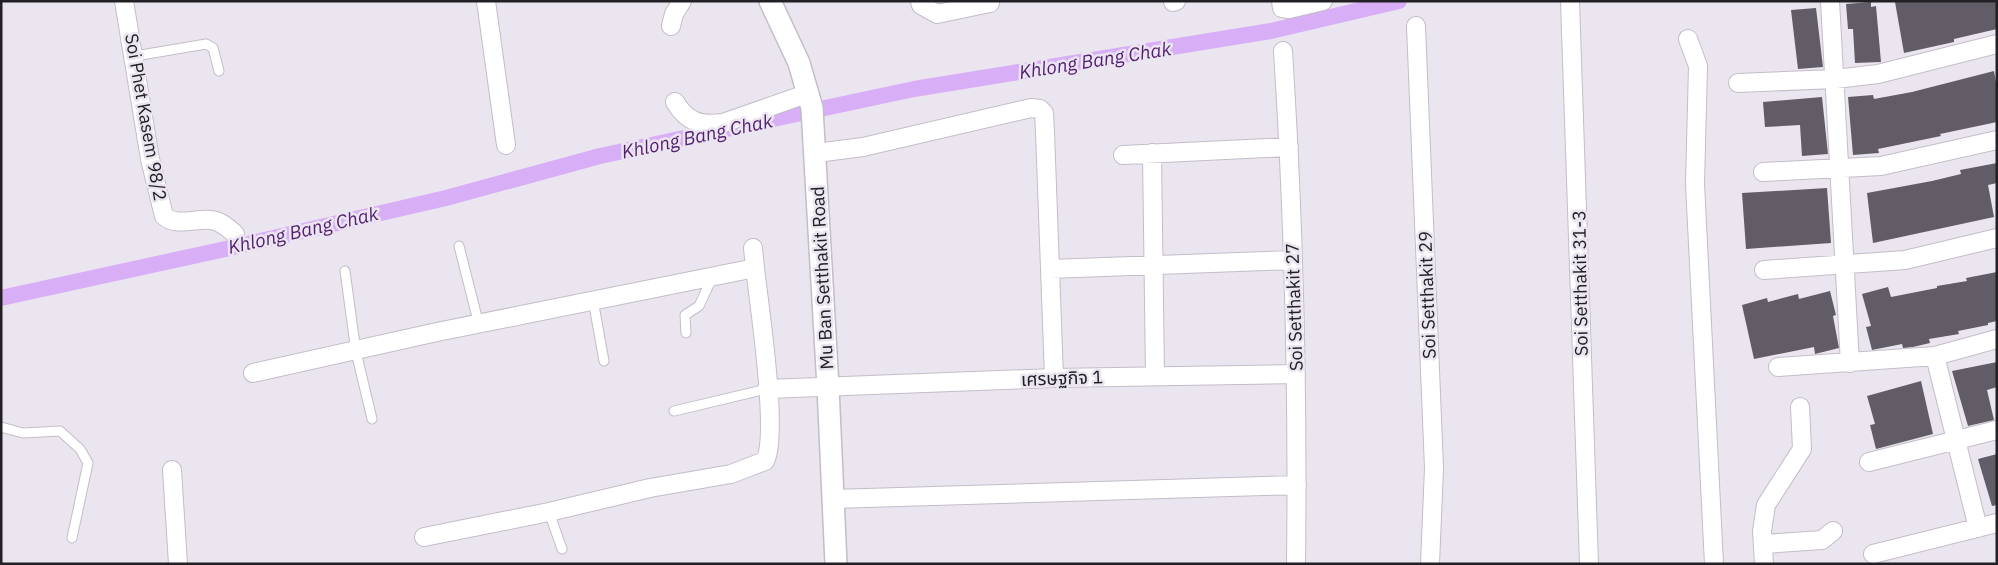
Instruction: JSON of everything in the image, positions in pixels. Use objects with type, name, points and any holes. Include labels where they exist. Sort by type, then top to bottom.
[{"type":"street","name":"Soi Phet Kasem 98/2","points":[[124,1],[135,56],[150,159],[164,216],[174,222],[212,220],[223,224],[236,234]]},
{"type":"street","points":[[486,1],[506,145]]},
{"type":"street","points":[[671,26],[674,14],[682,1]]},
{"type":"street","name":"Mu Ban Setthakit Road","points":[[770,1],[799,63],[810,101],[815,145],[836,564]]},
{"type":"street","points":[[920,1],[921,5],[937,14],[990,4]]},
{"type":"street","points":[[1281,1],[1282,8],[1289,9],[1323,1]]},
{"type":"street","name":"Soi Setthakit 31-3","points":[[1570,1],[1578,177],[1582,428],[1589,564]]},
{"type":"street","points":[[1830,1],[1841,167],[1850,363]]},
{"type":"street","name":"Soi Setthakit 29","points":[[1416,26],[1434,468],[1430,564]]},
{"type":"street","points":[[1688,39],[1698,66],[1695,184],[1714,564]]},
{"type":"street","points":[[1738,83],[1836,79],[1878,74],[1997,44]]},
{"type":"street","name":"Soi Setthakit 27","points":[[1283,51],[1290,147],[1296,374],[1296,564]]},
{"type":"street","points":[[674,102],[687,118],[706,125],[810,101]]},
{"type":"street","points":[[815,145],[863,147],[1031,108],[1040,109],[1044,113],[1045,132],[1054,378]]},
{"type":"street","points":[[1763,172],[1881,166],[1997,140]]},
{"type":"street","points":[[1123,155],[1290,147]]},
{"type":"street","points":[[1152,153],[1155,375]]},
{"type":"street","points":[[1764,270],[1906,260],[1997,238]]},
{"type":"street","points":[[424,537],[549,512],[650,488],[731,474],[765,461],[771,445],[753,248]]},
{"type":"street","points":[[1050,270],[1293,260]]},
{"type":"street","points":[[253,373],[356,352],[437,332],[755,268]]},
{"type":"street","points":[[1778,367],[1935,356],[1997,339]]},
{"type":"street","points":[[1935,356],[1978,528]]},
{"type":"street","name":"เศรษฐกิจ 1","points":[[767,389],[1155,375],[1296,374]]},
{"type":"street","points":[[1764,564],[1762,531],[1766,505],[1802,449],[1800,407]]},
{"type":"street","points":[[1869,462],[1997,430]]},
{"type":"street","points":[[172,470],[178,564]]},
{"type":"street","points":[[832,499],[1297,485]]},
{"type":"street","points":[[1873,554],[1997,523]]},
{"type":"street","points":[[1764,544],[1822,540],[1833,531]]},
{"type":"lane","points":[[135,56],[206,44],[213,48],[219,71]]},
{"type":"lane","points":[[459,246],[479,325]]},
{"type":"lane","points":[[345,271],[356,352],[372,419]]},
{"type":"lane","points":[[686,333],[685,315],[700,306],[712,278]]},
{"type":"lane","points":[[593,300],[604,361]]},
{"type":"lane","points":[[674,411],[767,389]]},
{"type":"lane","points":[[1,427],[23,432],[60,431],[86,457],[88,463],[72,538]]},
{"type":"lane","points":[[549,512],[562,549]]},
{"type":"building","points":[[1997,1],[1997,29],[1954,39],[1954,42],[1904,53],[1895,2]]},
{"type":"building","points":[[1871,2],[1871,7],[1876,6],[1881,62],[1855,63],[1853,29],[1848,29],[1846,4]]},
{"type":"building","points":[[1816,8],[1823,67],[1798,69],[1791,10]]},
{"type":"building","points":[[1994,71],[1997,88],[1997,122],[1878,149],[1879,153],[1853,155],[1848,97],[1873,95],[1874,99],[1912,92]]},
{"type":"building","points":[[1822,97],[1828,154],[1802,156],[1800,125],[1765,127],[1763,102]]},
{"type":"building","points":[[1997,163],[1997,183],[1988,185],[1994,217],[1873,243],[1867,193],[1932,181],[1961,174],[1960,170]]},
{"type":"building","points":[[1827,188],[1831,243],[1746,249],[1742,193]]},
{"type":"building","points":[[1997,272],[1997,321],[1988,323],[1988,325],[1958,331],[1959,334],[1929,339],[1930,343],[1913,347],[1903,348],[1902,344],[1872,350],[1866,327],[1871,326],[1862,294],[1888,287],[1891,297],[1967,281],[1966,278]]},
{"type":"building","points":[[1830,291],[1836,315],[1833,316],[1839,348],[1815,354],[1814,347],[1754,359],[1742,305],[1767,298],[1768,302],[1798,294],[1799,299]]},
{"type":"building","points":[[1997,362],[1997,387],[1987,390],[1994,420],[1968,426],[1952,371]]},
{"type":"building","points":[[1921,381],[1933,434],[1876,449],[1870,425],[1875,424],[1867,396]]},
{"type":"building","points":[[1997,454],[1997,505],[1992,506],[1978,459]]},
{"type":"waterway","name":"Khlong Bang Chak","points":[[1,298],[446,198],[600,156],[914,89],[1271,31],[1399,1]]}]
